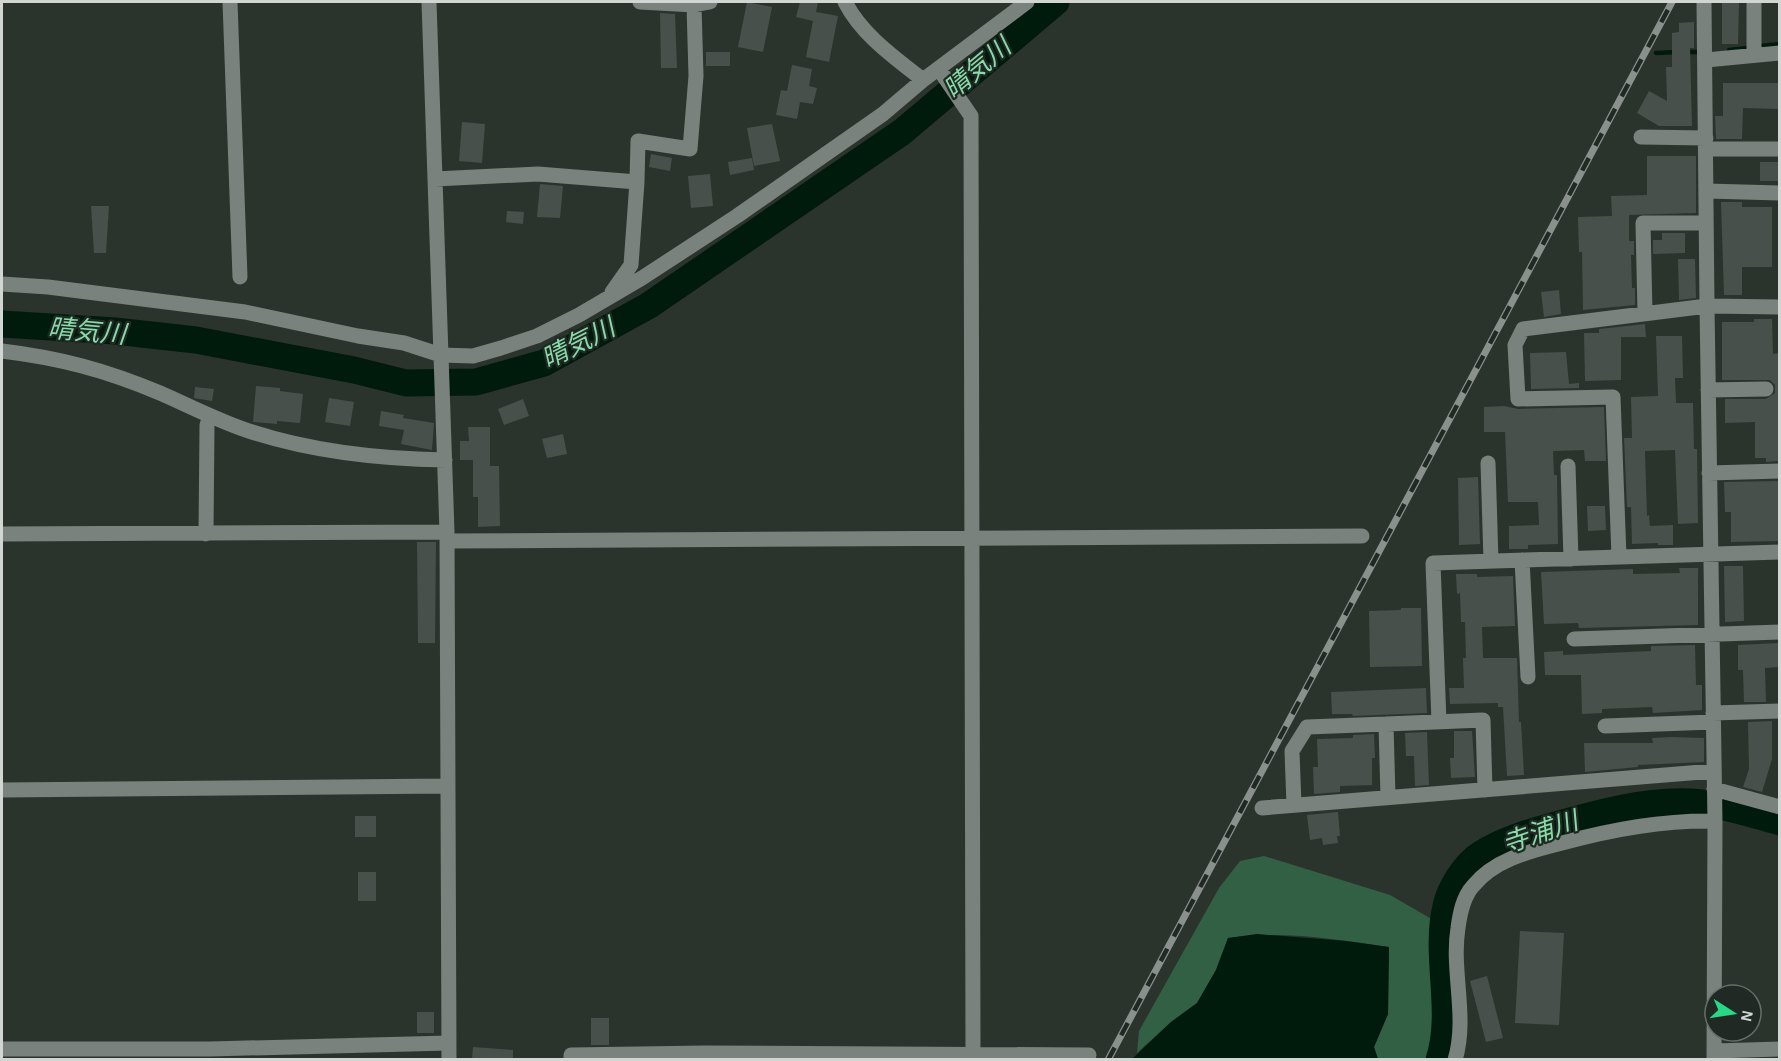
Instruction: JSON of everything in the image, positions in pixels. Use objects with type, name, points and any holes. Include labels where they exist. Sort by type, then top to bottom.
[{"type":"street","points":[[230,2],[240,277]]},
{"type":"street","points":[[429,2],[447,537],[449,1059]]},
{"type":"street","points":[[608,298],[631,265],[638,141],[690,149],[702,3],[640,2]]},
{"type":"street","points":[[845,2],[852,16],[880,45],[923,80]]},
{"type":"street","points":[[2,284],[48,287],[245,312],[358,336],[404,343],[441,355],[473,356],[537,336],[579,315],[642,278],[737,216],[883,114],[923,80],[941,72],[1027,2]]},
{"type":"street","points":[[1704,2],[1715,821],[1715,1055],[1779,1049]]},
{"type":"street","points":[[1754,2],[1754,55]]},
{"type":"street","points":[[1706,60],[1779,53]]},
{"type":"street","points":[[941,72],[969,109],[971,116],[973,1054]]},
{"type":"street","points":[[1641,137],[1779,149]]},
{"type":"street","points":[[435,178],[538,174],[637,182]]},
{"type":"street","points":[[1706,191],[1779,193]]},
{"type":"street","points":[[1645,313],[1643,223],[1706,223]]},
{"type":"street","points":[[1619,557],[1612,397],[1518,399],[1515,345],[1523,329],[1707,306],[1779,307]]},
{"type":"street","points":[[2,351],[71,362],[99,370],[160,393],[210,416],[272,438],[344,453],[400,460],[445,460]]},
{"type":"street","points":[[1708,390],[1766,389]]},
{"type":"street","points":[[206,534],[207,425],[210,416]]},
{"type":"street","points":[[1488,464],[1491,561]]},
{"type":"street","points":[[1568,466],[1571,559]]},
{"type":"street","points":[[1709,473],[1779,471]]},
{"type":"street","points":[[2,534],[972,538],[1362,536]]},
{"type":"street","points":[[1439,722],[1433,562],[1779,552]]},
{"type":"street","points":[[1522,560],[1528,677]]},
{"type":"street","points":[[1574,639],[1779,632]]},
{"type":"street","points":[[1605,726],[1779,711]]},
{"type":"street","points":[[1294,805],[1292,751],[1307,727],[1483,720],[1485,790]]},
{"type":"street","points":[[1386,724],[1388,798]]},
{"type":"street","points":[[1262,808],[1714,771]]},
{"type":"street","points":[[2,790],[448,786]]},
{"type":"street","points":[[1714,789],[1779,807]]},
{"type":"street","points":[[1455,1059],[1460,1025],[1456,959],[1457,930],[1463,903],[1473,885],[1491,870],[1522,853],[1574,839],[1662,822],[1715,821]]},
{"type":"street","points":[[2,1049],[210,1049],[449,1043]]},
{"type":"street","points":[[571,1059],[571,1055],[683,1053],[1089,1055]]},
{"type":"green space","points":[[1264,856],[1390,895],[1449,929],[1455,1012],[1447,1059],[1378,1059],[1374,1047],[1388,1014],[1389,947],[1288,935],[1228,938],[1216,970],[1197,1003],[1171,1022],[1137,1053],[1139,1031],[1219,888],[1240,861]]},
{"type":"shaded area","points":[[1257,934],[1389,947],[1388,1014],[1374,1047],[1378,1059],[1132,1059],[1171,1022],[1197,1003],[1216,970],[1228,938]]},
{"type":"building","points":[[747,2],[772,7],[763,52],[738,47]]},
{"type":"building","points":[[800,2],[818,2],[816,12],[838,16],[829,62],[806,57],[813,21],[796,17]]},
{"type":"building","points":[[1722,2],[1739,2],[1738,44],[1722,44]]},
{"type":"building","points":[[660,13],[675,14],[677,68],[661,68]]},
{"type":"building","points":[[1694,22],[1694,48],[1690,48],[1692,126],[1659,126],[1637,113],[1649,91],[1667,101],[1666,67],[1672,67],[1672,33],[1679,32],[1679,23]]},
{"type":"building","points":[[706,52],[730,52],[730,66],[706,66]]},
{"type":"building","points":[[792,65],[812,69],[809,86],[817,88],[813,104],[800,102],[797,119],[776,115],[781,90],[787,91]]},
{"type":"building","points":[[1723,83],[1779,83],[1779,109],[1743,108],[1742,139],[1716,139],[1715,116],[1723,116]]},
{"type":"building","points":[[462,122],[485,124],[482,163],[459,161]]},
{"type":"building","points":[[772,124],[780,161],[754,166],[747,128]]},
{"type":"building","points":[[651,154],[672,158],[670,171],[649,167]]},
{"type":"building","points":[[1647,156],[1696,156],[1696,213],[1629,215],[1629,241],[1634,241],[1634,255],[1631,255],[1635,305],[1583,310],[1582,252],[1579,252],[1578,217],[1612,216],[1611,196],[1647,195]]},
{"type":"building","points":[[752,158],[754,170],[730,175],[728,162]]},
{"type":"building","points":[[1760,162],[1779,162],[1779,181],[1760,181]]},
{"type":"building","points":[[710,174],[713,206],[691,208],[688,176]]},
{"type":"building","points":[[540,184],[563,186],[560,218],[537,217]]},
{"type":"building","points":[[1721,202],[1742,202],[1742,207],[1772,207],[1772,267],[1742,267],[1742,295],[1724,295]]},
{"type":"building","points":[[91,206],[109,206],[106,253],[94,253]]},
{"type":"building","points":[[507,211],[524,212],[523,224],[506,222]]},
{"type":"building","points":[[1662,233],[1685,233],[1685,253],[1653,254],[1653,240],[1662,240]]},
{"type":"building","points":[[1678,259],[1695,259],[1696,298],[1679,300]]},
{"type":"building","points":[[1559,290],[1561,314],[1544,317],[1541,292]]},
{"type":"building","points":[[1754,319],[1772,319],[1773,354],[1779,353],[1779,461],[1766,462],[1766,458],[1755,458],[1755,422],[1725,423],[1725,399],[1766,399],[1775,393],[1775,385],[1770,380],[1722,380],[1722,322],[1754,322]]},
{"type":"building","points":[[1645,324],[1646,337],[1621,337],[1621,380],[1585,381],[1584,333],[1599,333],[1599,329]]},
{"type":"building","points":[[1656,336],[1682,336],[1683,378],[1675,378],[1676,403],[1693,403],[1694,449],[1697,449],[1698,523],[1678,524],[1675,450],[1645,451],[1647,516],[1649,515],[1650,526],[1673,525],[1673,545],[1632,544],[1631,507],[1627,507],[1624,438],[1632,438],[1631,397],[1658,396]]},
{"type":"building","points":[[1566,352],[1569,384],[1579,383],[1579,388],[1531,389],[1530,353]]},
{"type":"building","points":[[256,386],[280,388],[280,391],[303,394],[300,423],[253,422]]},
{"type":"building","points":[[195,387],[214,389],[212,401],[194,398]]},
{"type":"building","points":[[329,398],[354,402],[350,426],[325,422]]},
{"type":"building","points":[[523,399],[529,416],[504,425],[498,409]]},
{"type":"building","points":[[1504,406],[1518,409],[1604,407],[1606,461],[1585,461],[1584,450],[1553,451],[1554,475],[1557,475],[1558,544],[1528,545],[1528,549],[1509,549],[1509,526],[1539,525],[1538,502],[1508,502],[1505,432],[1484,432],[1484,407]]},
{"type":"building","points":[[381,411],[404,415],[403,418],[434,423],[432,450],[401,444],[404,430],[379,426]]},
{"type":"building","points":[[468,427],[490,427],[490,466],[499,466],[500,526],[478,527],[478,497],[473,497],[473,460],[460,460],[460,441],[469,441]]},
{"type":"building","points":[[563,434],[567,454],[547,458],[542,439]]},
{"type":"building","points":[[1478,477],[1480,544],[1459,545],[1458,478]]},
{"type":"building","points":[[1779,481],[1779,541],[1731,542],[1731,512],[1725,512],[1724,482]]},
{"type":"building","points":[[1587,506],[1605,506],[1606,530],[1588,531]]},
{"type":"building","points":[[417,542],[436,542],[435,643],[418,643]]},
{"type":"building","points":[[1724,566],[1743,566],[1744,621],[1725,622]]},
{"type":"building","points":[[1679,568],[1698,568],[1698,625],[1579,628],[1578,623],[1544,624],[1541,572],[1633,569],[1633,574],[1680,573]]},
{"type":"building","points":[[1456,574],[1477,574],[1477,577],[1513,576],[1515,626],[1482,627],[1483,658],[1517,658],[1519,722],[1521,722],[1524,775],[1507,776],[1503,707],[1498,707],[1498,703],[1450,704],[1449,688],[1464,688],[1463,658],[1466,658],[1465,622],[1461,622],[1460,593],[1457,594]]},
{"type":"building","points":[[1401,608],[1421,608],[1422,666],[1370,667],[1369,611],[1401,610]]},
{"type":"building","points":[[1779,643],[1779,667],[1765,668],[1766,702],[1744,702],[1743,670],[1738,670],[1738,645]]},
{"type":"building","points":[[1695,645],[1696,685],[1702,685],[1702,710],[1653,713],[1652,707],[1602,709],[1602,713],[1582,714],[1581,675],[1545,675],[1544,652],[1563,651],[1563,655],[1651,651],[1651,646]]},
{"type":"building","points":[[1426,688],[1427,713],[1353,716],[1352,714],[1332,714],[1331,692]]},
{"type":"building","points":[[1772,721],[1772,759],[1762,792],[1743,787],[1749,769],[1748,722]]},
{"type":"building","points":[[1454,731],[1472,731],[1475,777],[1451,778],[1450,758],[1454,758]]},
{"type":"building","points":[[1427,732],[1429,785],[1415,786],[1414,756],[1406,756],[1405,733]]},
{"type":"building","points":[[1374,734],[1375,758],[1372,758],[1372,785],[1340,786],[1340,792],[1314,794],[1313,767],[1318,767],[1317,739],[1353,738],[1353,735]]},
{"type":"building","points":[[1652,738],[1704,738],[1704,762],[1638,765],[1638,767],[1585,772],[1584,743],[1653,743]]},
{"type":"building","points":[[1338,812],[1340,836],[1337,836],[1338,843],[1323,845],[1322,838],[1310,840],[1307,815]]},
{"type":"building","points":[[355,816],[376,816],[376,837],[355,837]]},
{"type":"building","points":[[358,872],[376,872],[376,901],[358,901]]},
{"type":"building","points":[[1520,931],[1564,933],[1559,1025],[1515,1023]]},
{"type":"building","points":[[1487,976],[1503,1038],[1486,1042],[1470,981]]},
{"type":"building","points":[[417,1012],[434,1012],[434,1033],[417,1033]]},
{"type":"building","points":[[591,1018],[609,1018],[609,1045],[591,1045]]},
{"type":"building","points":[[473,1047],[513,1050],[513,1059],[472,1059]]},
{"type":"waterway","name":"晴気川","points":[[2,324],[115,331],[196,340],[354,370],[406,383],[476,382],[544,363],[648,306],[902,132],[1056,2]]},
{"type":"waterway","points":[[1761,46],[1780,44]]},
{"type":"waterway","points":[[1729,50],[1747,48]]},
{"type":"waterway","points":[[1656,53],[1676,52]]},
{"type":"waterway","points":[[1685,52],[1697,52]]},
{"type":"waterway","name":"寺浦川","points":[[1439,1060],[1445,1022],[1442,945],[1446,906],[1459,877],[1475,858],[1489,849],[1524,834],[1603,812],[1638,805],[1673,802],[1702,803],[1780,822]]},
{"type":"railway","points":[[1108,1060],[1672,2]]}]
